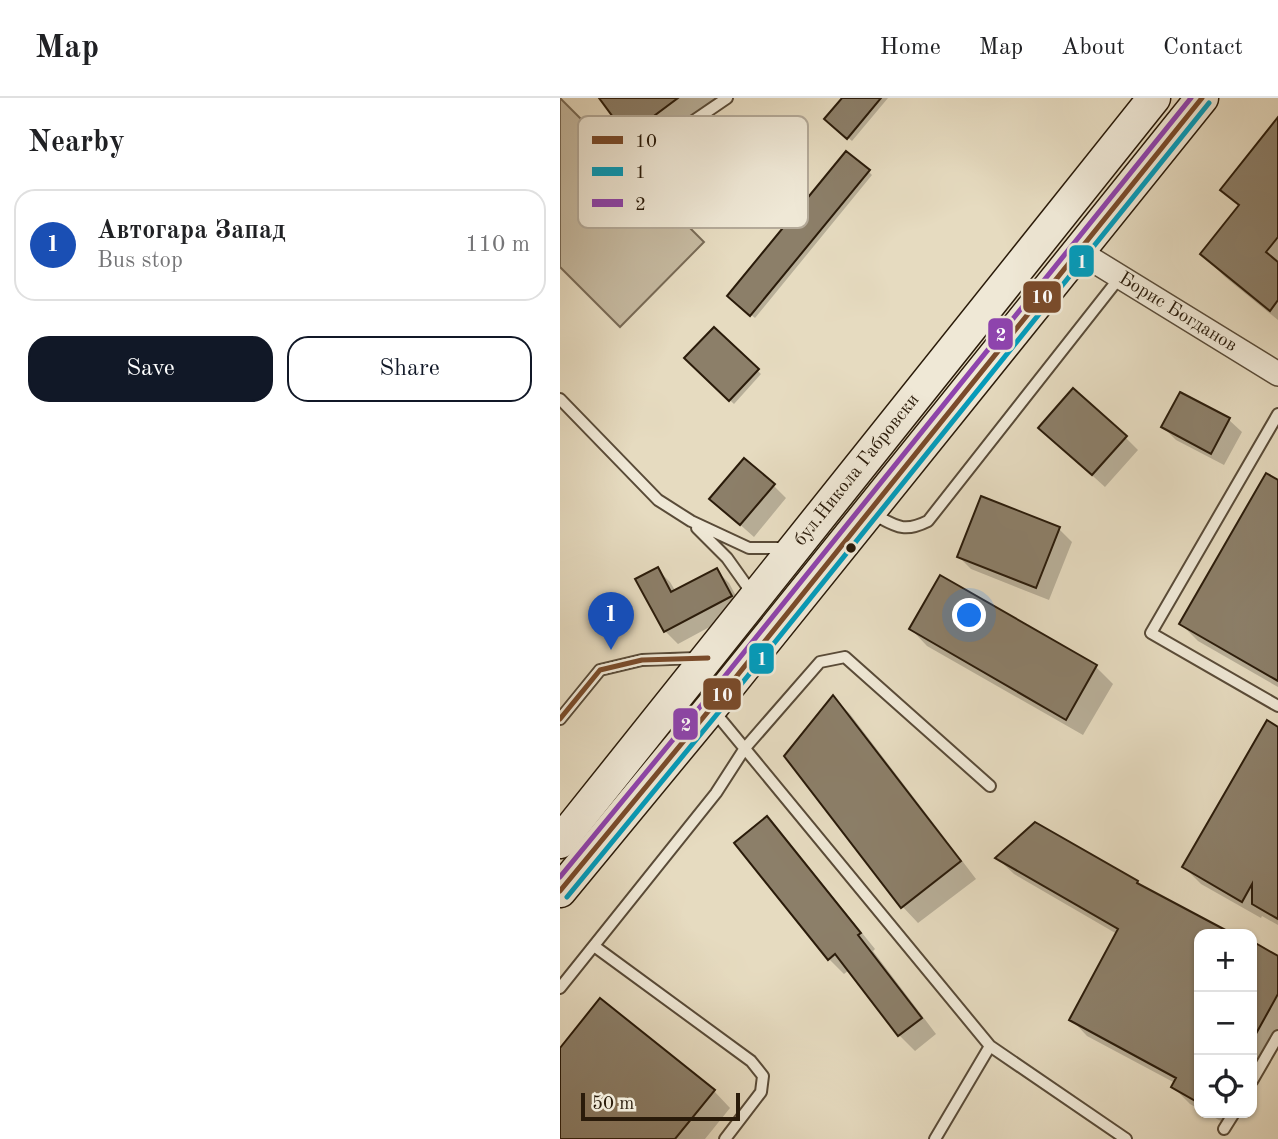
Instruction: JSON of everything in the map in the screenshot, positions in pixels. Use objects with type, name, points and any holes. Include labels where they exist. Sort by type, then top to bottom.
[{"type":"street","name":"бул.Никола Габровски","points":[[560,842],[1154,98]]},
{"type":"street","name":"бул.Никола Габровски","points":[[560,891],[711,708],[1202,98]]},
{"type":"street","name":"Борис Богданов","points":[[1078,251],[1278,374]]},
{"type":"lane","points":[[701,116],[727,98]]},
{"type":"lane","points":[[869,512],[900,528],[916,527],[928,521],[1120,276]]},
{"type":"lane","points":[[560,399],[658,499],[691,521],[749,548],[795,548]]},
{"type":"lane","points":[[1278,414],[1151,633],[1278,706]]},
{"type":"lane","points":[[691,521],[727,558],[756,598]]},
{"type":"lane","points":[[560,988],[716,793],[744,748],[820,662],[845,657],[990,786]]},
{"type":"lane","points":[[560,719],[600,670],[642,660],[708,658]]},
{"type":"lane","points":[[711,708],[990,1046],[1126,1139]]},
{"type":"lane","points":[[594,946],[751,1061],[763,1076],[761,1092],[725,1139]]},
{"type":"lane","points":[[1257,1072],[1278,1036]]},
{"type":"lane","points":[[935,1139],[990,1046]]},
{"type":"lane","points":[[1224,1129],[1231,1118]]},
{"type":"shaded area","points":[[560,98],[578,116],[578,228],[690,228],[704,242],[620,327],[560,267]]},
{"type":"building","points":[[599,98],[678,98],[654,116],[612,116]]},
{"type":"building","points":[[842,98],[881,98],[847,139],[824,119]]},
{"type":"building","points":[[1278,117],[1278,237],[1266,252],[1278,262],[1278,300],[1270,311],[1200,254],[1239,205],[1220,190]]},
{"type":"building","points":[[846,151],[870,170],[750,316],[727,296],[783,228],[808,228],[808,197]]},
{"type":"building","points":[[714,327],[759,369],[729,401],[684,358]]},
{"type":"building","points":[[1073,388],[1127,436],[1092,475],[1038,428]]},
{"type":"building","points":[[1180,392],[1230,418],[1211,454],[1161,427]]},
{"type":"building","points":[[744,458],[775,484],[740,525],[709,499]]},
{"type":"building","points":[[1266,473],[1278,480],[1278,681],[1179,624]]},
{"type":"building","points":[[981,496],[1060,527],[1036,588],[957,557]]},
{"type":"building","points":[[658,567],[671,592],[717,568],[732,596],[664,632],[635,579]]},
{"type":"building","points":[[940,575],[1097,665],[1066,720],[909,629]]},
{"type":"building","points":[[833,695],[961,861],[901,908],[784,756]]},
{"type":"building","points":[[1267,720],[1278,727],[1278,919],[1252,904],[1252,884],[1242,902],[1182,867]]},
{"type":"building","points":[[767,816],[861,933],[858,935],[922,1018],[898,1036],[835,954],[828,960],[734,843]]},
{"type":"building","points":[[1035,822],[1138,881],[1137,883],[1224,929],[1194,929],[1194,1100],[1171,1087],[1176,1078],[1069,1020],[1118,929],[995,858]]},
{"type":"building","points":[[1257,944],[1278,956],[1278,994],[1257,1032]]},
{"type":"building","points":[[600,998],[715,1090],[675,1139],[560,1139],[560,1048]]},
{"type":"transit line","name":"2","points":[[560,877],[1191,98]]},
{"type":"transit line","name":"10","points":[[560,891],[711,708],[1202,98]]},
{"type":"transit line","name":"1","points":[[567,897],[1209,103]]},
{"type":"transit line","name":"10","points":[[560,719],[600,670],[642,660],[708,658]]},
{"type":"place","name":"Автогара Запад","points":[[611,650]]}]
